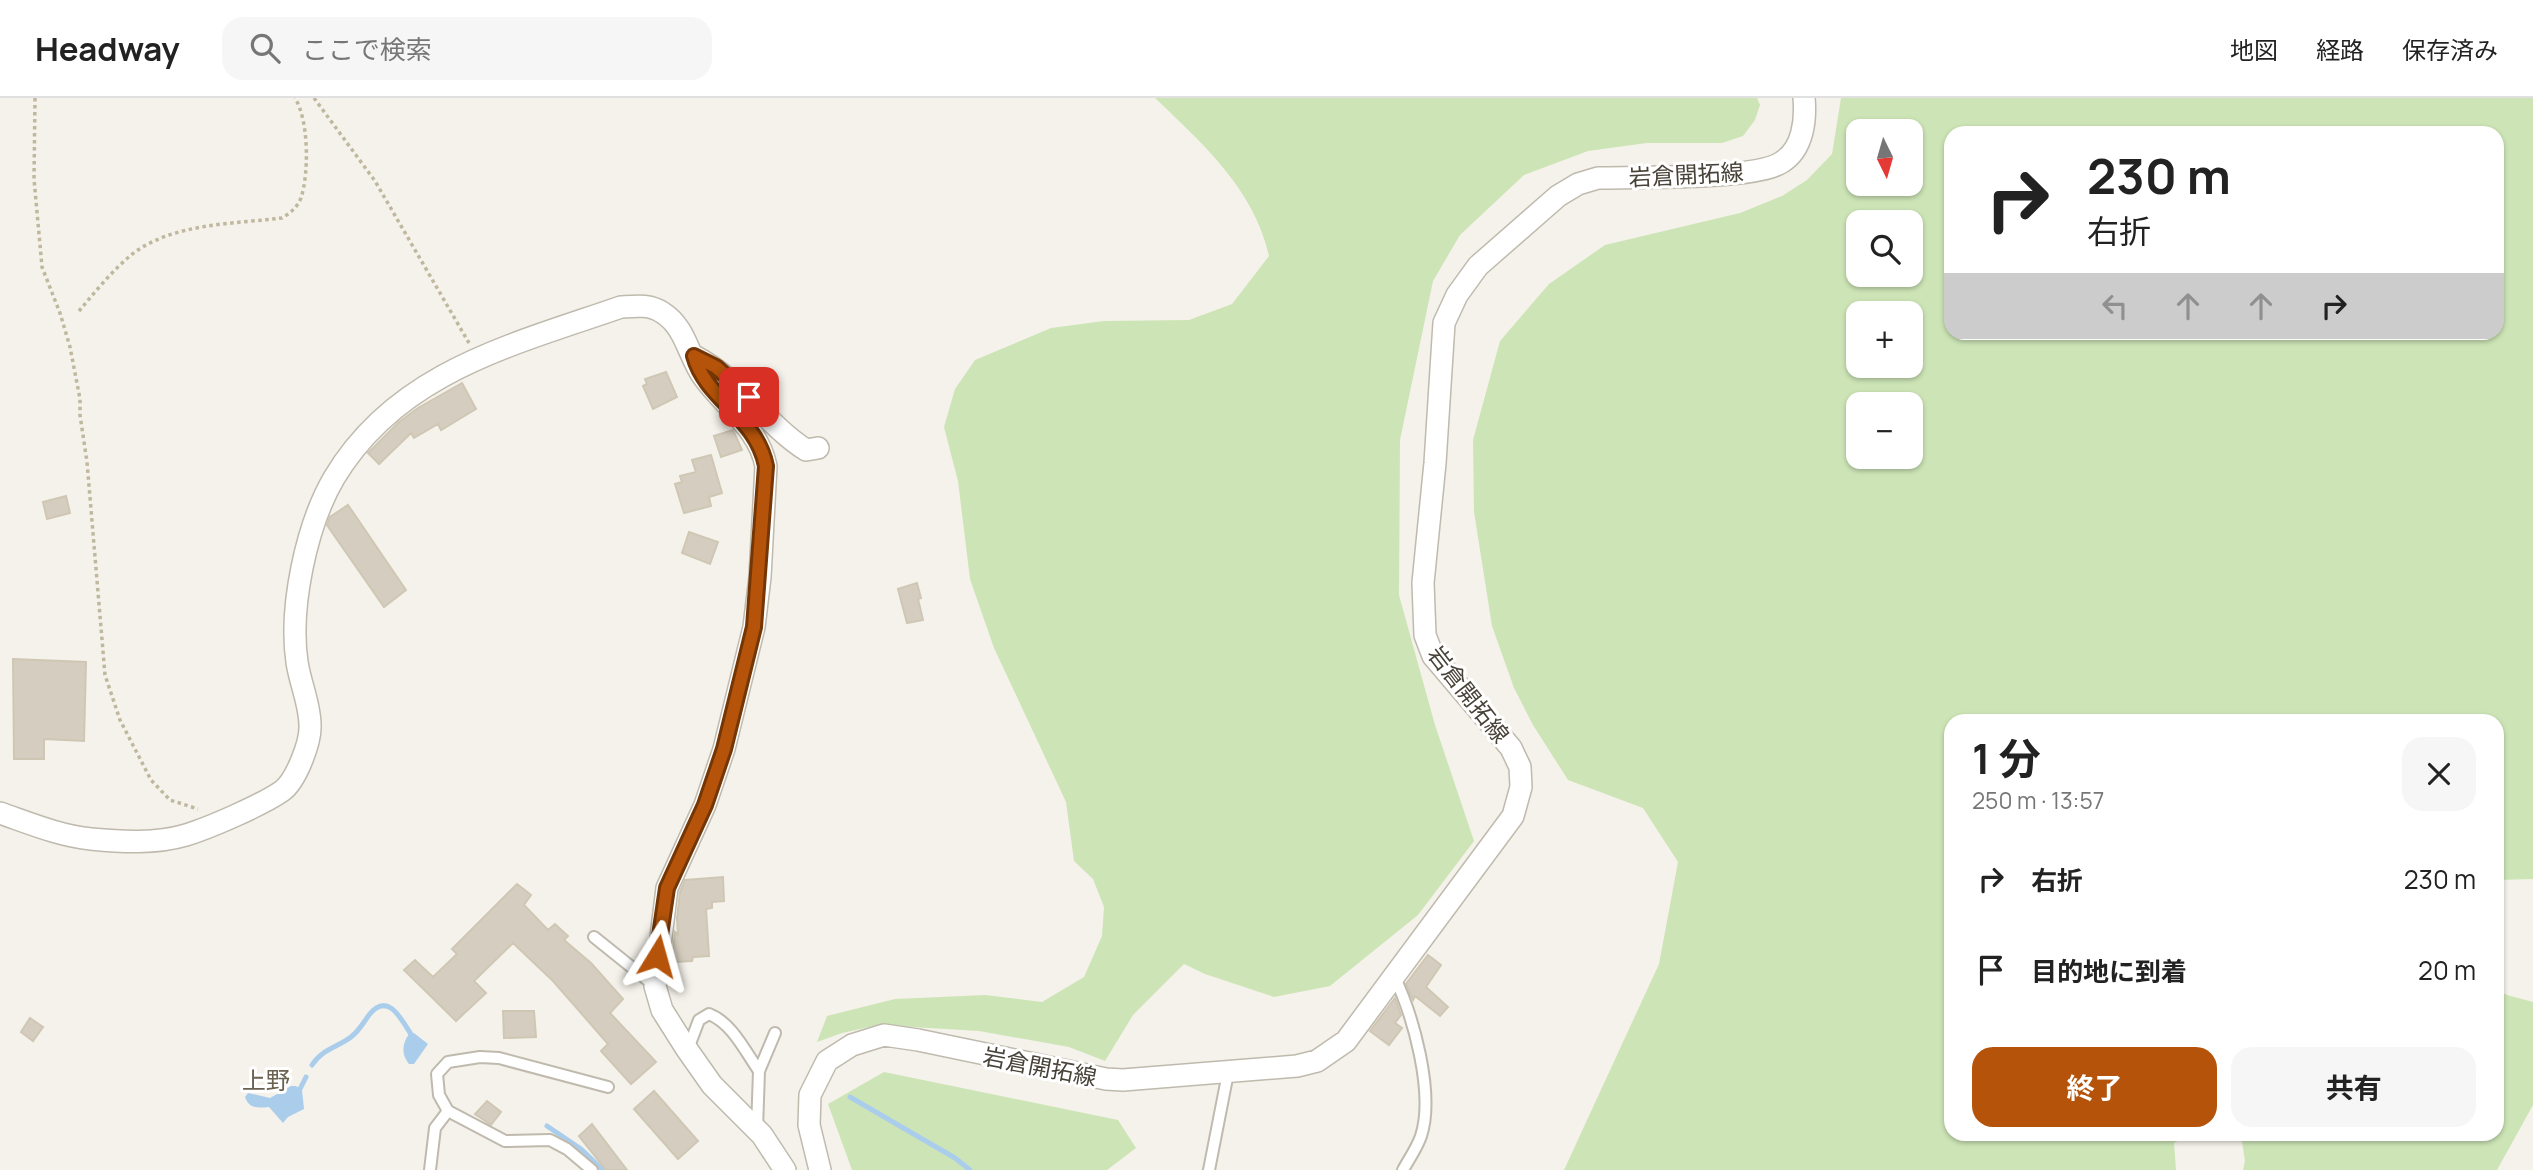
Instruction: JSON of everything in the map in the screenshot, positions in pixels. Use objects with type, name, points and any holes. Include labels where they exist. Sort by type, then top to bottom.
[{"type":"street","name":"岩倉開拓線","points":[[820,1170],[809,1125],[810,1095],[827,1061],[852,1045],[884,1035],[1106,1079],[1123,1080],[1297,1066],[1317,1061],[1346,1041],[1513,816],[1521,787],[1520,767],[1511,748],[1433,656],[1423,620],[1423,583],[1435,463],[1444,323],[1457,295],[1478,266],[1558,196],[1578,184],[1598,178],[1749,173],[1782,163],[1795,149],[1805,124],[1804,98]]},
{"type":"street","points":[[0,813],[88,839],[137,842],[186,835],[284,790],[302,761],[310,725],[297,661],[298,605],[302,571],[316,514],[334,479],[363,437],[389,411],[448,371],[477,357],[621,307],[645,306],[661,311],[675,322],[705,379],[751,429],[763,449],[766,466],[760,577],[754,627],[724,749],[705,805],[667,888],[655,986],[662,1010],[687,1050],[712,1085],[757,1130],[785,1170]]},
{"type":"street","points":[[694,356],[716,367],[789,439],[806,450],[818,448]]},
{"type":"lane","points":[[594,937],[655,986]]},
{"type":"lane","points":[[1394,976],[1407,1002],[1421,1057],[1425,1111],[1421,1136],[1403,1170]]},
{"type":"lane","points":[[687,1050],[699,1020],[709,1014],[720,1019],[741,1043],[758,1071]]},
{"type":"lane","points":[[757,1130],[758,1071],[775,1033]]},
{"type":"lane","points":[[592,1170],[568,1149],[550,1140],[505,1141],[448,1111],[439,1095],[437,1074],[448,1062],[499,1058],[608,1087]]},
{"type":"lane","points":[[1209,1170],[1227,1073]]},
{"type":"lane","points":[[430,1170],[435,1128],[448,1111]]},
{"type":"path","points":[[35,98],[34,179],[42,267],[70,347],[80,399],[89,475],[105,675],[120,720],[151,780],[170,800],[231,816]]},
{"type":"path","points":[[79,311],[134,254],[154,240],[187,229],[282,218],[293,211],[300,199],[305,170],[305,128],[295,98]]},
{"type":"path","points":[[314,98],[375,181],[477,357]]},
{"type":"green space","points":[[1155,98],[1757,98],[1760,105],[1755,120],[1743,136],[1722,143],[1647,143],[1588,151],[1524,175],[1460,235],[1433,281],[1400,440],[1399,595],[1435,725],[1474,841],[1418,915],[1330,986],[1274,997],[1205,974],[1184,964],[1133,1015],[1105,1061],[1069,1047],[979,1031],[878,1025],[817,1042],[827,1016],[895,999],[985,995],[1042,1002],[1084,977],[1102,936],[1104,907],[1093,879],[1074,861],[1066,802],[994,648],[970,579],[958,481],[944,427],[955,389],[975,360],[1051,328],[1104,321],[1189,320],[1232,304],[1269,256],[1262,232],[1239,189],[1208,151]]},
{"type":"green space","points":[[1841,98],[2533,98],[2533,879],[2504,880],[2504,714],[1944,714],[1944,1141],[2178,1141],[2174,1143],[2176,1170],[1564,1170],[1659,964],[1678,862],[1643,808],[1568,780],[1533,725],[1514,688],[1492,626],[1474,512],[1473,440],[1500,341],[1549,284],[1605,245],[1740,213],[1782,196],[1807,180],[1832,154]]},
{"type":"green space","points":[[2504,994],[2533,1002],[2533,1105],[2497,1170],[2243,1170],[2245,1161],[2242,1142],[2504,1141]]},
{"type":"green space","points":[[884,1072],[1118,1120],[1136,1148],[1107,1170],[852,1170],[828,1104]]},
{"type":"water","points":[[414,1033],[428,1044],[414,1064],[409,1064],[404,1045],[409,1034]]},
{"type":"water","points":[[291,1086],[302,1090],[304,1109],[288,1117],[283,1123],[269,1107],[251,1106],[245,1097],[248,1093],[270,1098]]},
{"type":"building","points":[[666,372],[677,397],[653,409],[643,386],[647,384],[645,379]]},
{"type":"building","points":[[462,383],[476,409],[441,430],[438,424],[414,438],[411,433],[379,464],[368,453],[399,422]]},
{"type":"building","points":[[733,430],[742,450],[721,457],[714,436]]},
{"type":"building","points":[[711,455],[722,493],[709,497],[711,506],[684,513],[675,484],[682,482],[680,476],[696,472],[692,460]]},
{"type":"building","points":[[66,496],[70,513],[47,519],[43,502]]},
{"type":"building","points":[[348,505],[406,590],[384,607],[327,525],[330,517]]},
{"type":"building","points":[[689,532],[718,542],[710,564],[682,553]]},
{"type":"building","points":[[917,583],[923,620],[907,623],[898,589]]},
{"type":"building","points":[[13,659],[86,662],[84,741],[44,739],[44,759],[14,759]]},
{"type":"building","points":[[723,877],[724,901],[712,902],[712,908],[706,909],[709,956],[675,962],[675,958],[672,959],[675,932],[678,935],[680,892],[685,880]]},
{"type":"building","points":[[517,884],[531,895],[524,905],[548,930],[555,924],[568,936],[564,940],[591,963],[623,999],[610,1013],[656,1062],[631,1084],[601,1051],[608,1044],[553,981],[513,943],[474,981],[486,993],[456,1021],[404,970],[415,960],[433,977],[457,954],[452,949]]},
{"type":"building","points":[[1428,955],[1441,965],[1426,987],[1448,1007],[1440,1016],[1415,996],[1413,1000],[1406,984]]},
{"type":"building","points":[[1395,998],[1401,1015],[1395,1023],[1402,1028],[1389,1045],[1370,1031]]},
{"type":"building","points":[[503,1011],[534,1011],[536,1037],[504,1038]]},
{"type":"building","points":[[30,1018],[43,1027],[33,1041],[21,1032]]},
{"type":"building","points":[[654,1091],[698,1141],[678,1159],[634,1109]]},
{"type":"building","points":[[487,1101],[501,1112],[491,1125],[475,1114]]},
{"type":"building","points":[[592,1124],[627,1170],[606,1170],[579,1136]]},
{"type":"waterway","points":[[312,1065],[325,1052],[354,1035],[369,1015],[376,1008],[383,1006],[395,1011],[414,1039]]},
{"type":"waterway","points":[[298,1093],[306,1077]]},
{"type":"waterway","points":[[850,1097],[955,1158],[970,1170]]},
{"type":"waterway","points":[[547,1126],[581,1149],[603,1170]]},
{"type":"district","name":"上野","points":[[266,1079]]},
{"type":"route","points":[[657,956],[667,888],[705,805],[724,749],[754,627],[760,577],[766,466],[763,449],[751,429],[705,379],[697,368],[694,356],[716,367],[749,397]]}]
